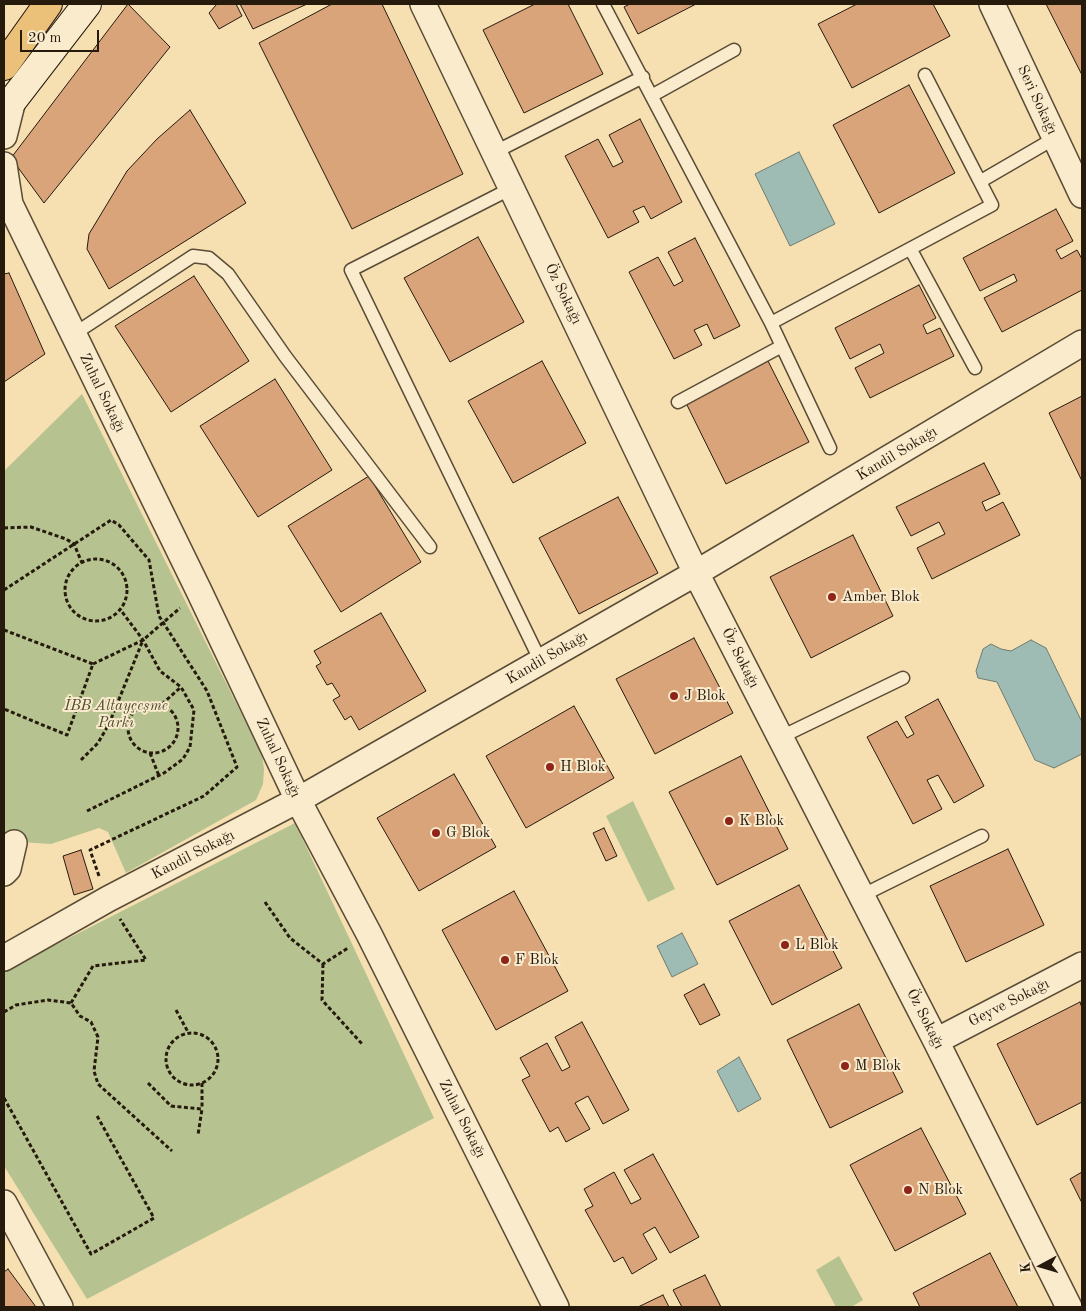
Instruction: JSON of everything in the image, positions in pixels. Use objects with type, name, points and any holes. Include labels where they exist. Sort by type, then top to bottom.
[{"type":"highway","points":[[4,66],[48,4]]},
{"type":"main road","points":[[8,104],[87,4]]},
{"type":"street","name":"Seri Sokağı","points":[[992,4],[1082,195]]},
{"type":"street","name":"Öz Sokağı","points":[[429,6],[495,152],[696,573],[936,1041],[1069,1307]]},
{"type":"street","points":[[4,136],[8,104]]},
{"type":"street","name":"Zuhal Sokağı","points":[[4,165],[7,201],[199,591],[298,800],[369,934],[556,1307]]},
{"type":"street","name":"Kandil Sokağı","points":[[4,958],[108,899],[298,800],[541,662],[696,573],[1082,343]]},
{"type":"street","points":[[4,874],[8,869],[14,843]]},
{"type":"street","name":"Geyve Sokağı","points":[[936,1041],[1082,965]]},
{"type":"street","points":[[4,1202],[60,1307]]},
{"type":"lane","points":[[603,4],[653,95],[771,323],[830,448]]},
{"type":"lane","points":[[653,95],[734,50]]},
{"type":"lane","points":[[771,323],[911,250],[992,205],[925,75]]},
{"type":"lane","points":[[495,152],[643,77]]},
{"type":"lane","points":[[981,181],[1055,138]]},
{"type":"lane","points":[[512,188],[352,270],[541,662]]},
{"type":"lane","points":[[911,250],[975,368]]},
{"type":"lane","points":[[74,334],[193,256],[209,258],[228,274],[285,356],[430,547]]},
{"type":"lane","points":[[678,402],[782,346]]},
{"type":"lane","points":[[781,737],[903,678]]},
{"type":"lane","points":[[861,896],[982,836]]},
{"type":"path","points":[[4,590],[111,520],[120,525],[149,560],[159,616],[207,691],[237,767],[204,796],[90,850],[108,899],[146,960],[93,966],[71,1003]]},
{"type":"path","points":[[4,528],[18,526],[31,528],[74,544],[82,562]]},
{"type":"path","points":[[92,559],[102,560],[112,563],[120,570],[127,590],[126,600],[113,616],[94,621],[84,619],[69,606],[65,586],[74,568],[82,562],[92,559]]},
{"type":"path","points":[[4,709],[67,735],[93,664],[143,640],[199,591]]},
{"type":"path","points":[[86,811],[159,776],[183,760],[190,747],[194,710],[182,687],[160,671],[143,640],[120,609]]},
{"type":"path","points":[[4,630],[93,664]]},
{"type":"path","points":[[81,760],[98,743],[109,724],[143,640]]},
{"type":"path","points":[[162,704],[182,687]]},
{"type":"path","points":[[153,702],[162,704],[175,714],[179,730],[177,738],[166,750],[150,753],[135,746],[130,739],[128,722],[137,708],[153,702]]},
{"type":"path","points":[[150,753],[159,776]]},
{"type":"path","points":[[265,902],[290,938],[322,964]]},
{"type":"path","points":[[322,964],[369,934]]},
{"type":"path","points":[[322,964],[322,1000],[363,1045]]},
{"type":"path","points":[[4,1012],[16,1005],[48,1000],[71,1003],[80,1016],[91,1022],[98,1037],[94,1071],[98,1084],[172,1151]]},
{"type":"path","points":[[176,1010],[188,1032]]},
{"type":"path","points":[[188,1032],[204,1035],[215,1046],[218,1054],[215,1070],[202,1083],[184,1084],[169,1074],[166,1065],[168,1047],[173,1039],[188,1032]]},
{"type":"path","points":[[198,1135],[202,1109],[202,1083]]},
{"type":"path","points":[[148,1084],[171,1106],[202,1109]]},
{"type":"path","points":[[4,1098],[91,1254],[154,1218],[96,1114]]},
{"type":"green space","name":"İBB Altayçeşme Parkı","points":[[82,394],[262,755],[264,769],[263,784],[256,800],[126,873],[108,832],[99,828],[51,844],[4,841],[4,471]]},
{"type":"green space","points":[[633,801],[675,889],[648,902],[606,816]]},
{"type":"green space","points":[[295,823],[434,1118],[87,1299],[4,1166],[4,971]]},
{"type":"green space","points":[[839,1256],[863,1300],[851,1307],[836,1307],[816,1270]]},
{"type":"water","points":[[799,152],[835,224],[790,246],[755,174]]},
{"type":"water","points":[[1031,640],[1046,648],[1082,722],[1082,754],[1054,768],[1035,760],[997,682],[978,678],[976,671],[983,649],[991,644],[1011,651]]},
{"type":"water","points":[[682,933],[698,964],[672,977],[657,946]]},
{"type":"water","points":[[739,1057],[761,1099],[738,1112],[717,1071]]},
{"type":"building","points":[[128,4],[170,47],[44,203],[11,158]]},
{"type":"building","points":[[217,4],[236,4],[242,16],[219,29],[209,13]]},
{"type":"building","points":[[240,4],[307,4],[253,29]]},
{"type":"building","points":[[332,4],[382,4],[463,174],[352,229],[259,43]]},
{"type":"building","points":[[535,4],[568,4],[603,74],[524,113],[483,30]]},
{"type":"building","points":[[630,4],[696,4],[638,34],[624,7]]},
{"type":"building","points":[[857,4],[933,4],[950,36],[852,88],[818,24]]},
{"type":"building","points":[[1046,4],[1082,4],[1082,75]]},
{"type":"building","points":[[909,85],[955,173],[879,213],[833,125]]},
{"type":"building","points":[[190,110],[246,203],[109,289],[87,249],[89,234],[127,171],[157,139]]},
{"type":"building","points":[[640,119],[682,202],[651,219],[644,206],[633,211],[639,222],[608,238],[565,156],[598,139],[613,167],[623,162],[609,135]]},
{"type":"building","points":[[1056,209],[1073,241],[1056,250],[1061,259],[1077,250],[1082,259],[1082,290],[1002,332],[984,298],[1017,281],[1014,274],[980,291],[963,258]]},
{"type":"building","points":[[478,237],[524,322],[450,362],[404,278]]},
{"type":"building","points":[[695,238],[740,326],[714,339],[707,324],[694,330],[702,345],[674,359],[629,272],[658,257],[674,286],[683,281],[668,252]]},
{"type":"building","points":[[9,273],[45,354],[4,382],[4,274]]},
{"type":"building","points":[[194,276],[249,361],[171,412],[115,326]]},
{"type":"building","points":[[919,285],[936,318],[923,325],[927,334],[940,328],[954,356],[870,398],[855,368],[884,353],[880,344],[850,359],[835,328]]},
{"type":"building","points":[[542,361],[586,443],[513,483],[468,401]]},
{"type":"building","points":[[768,361],[809,442],[726,484],[686,403]]},
{"type":"building","points":[[275,379],[332,470],[258,517],[200,426]]},
{"type":"building","points":[[1082,396],[1082,481],[1049,413]]},
{"type":"building","points":[[984,463],[1000,494],[982,502],[986,511],[1003,502],[1020,535],[932,579],[917,548],[945,534],[939,522],[911,536],[896,507]]},
{"type":"building","points":[[369,476],[421,562],[341,612],[288,526]]},
{"type":"building","points":[[618,497],[658,573],[579,614],[539,538]]},
{"type":"building","name":"Amber Blok","points":[[853,535],[893,616],[811,658],[770,577]]},
{"type":"building","points":[[381,613],[426,691],[359,730],[351,716],[345,720],[333,700],[340,696],[332,683],[327,685],[316,666],[321,663],[314,651]]},
{"type":"building","name":"J Blok","points":[[694,638],[733,713],[655,754],[616,679]]},
{"type":"building","points":[[938,699],[984,786],[954,803],[938,775],[927,780],[942,809],[913,824],[867,737],[897,721],[907,738],[914,734],[905,717]]},
{"type":"building","name":"H Blok","points":[[574,706],[614,778],[526,828],[486,756]]},
{"type":"building","name":"K Blok","points":[[741,756],[788,849],[717,885],[669,792]]},
{"type":"building","name":"G Blok","points":[[454,774],[496,847],[419,891],[377,818]]},
{"type":"building","points":[[604,828],[617,856],[606,861],[593,833]]},
{"type":"building","points":[[1008,849],[1044,925],[966,962],[930,886]]},
{"type":"building","points":[[81,850],[93,889],[74,895],[63,856]]},
{"type":"building","name":"L Blok","points":[[799,885],[842,968],[772,1005],[729,921]]},
{"type":"building","name":"F Blok","points":[[514,891],[568,991],[496,1030],[442,930]]},
{"type":"building","points":[[704,984],[720,1015],[700,1025],[684,995]]},
{"type":"building","points":[[1080,1002],[1082,1008],[1082,1102],[1037,1125],[997,1044]]},
{"type":"building","name":"M Blok","points":[[859,1004],[903,1092],[830,1128],[787,1040]]},
{"type":"building","points":[[582,1022],[629,1110],[603,1124],[588,1096],[575,1103],[590,1129],[566,1142],[558,1127],[550,1132],[522,1080],[530,1076],[520,1058],[547,1043],[562,1071],[570,1067],[555,1037]]},
{"type":"building","name":"N Blok","points":[[921,1128],[966,1214],[895,1251],[850,1165]]},
{"type":"building","points":[[653,1154],[699,1237],[670,1253],[655,1227],[643,1234],[657,1259],[632,1274],[623,1257],[614,1262],[585,1210],[593,1206],[584,1189],[614,1172],[631,1204],[641,1199],[624,1170]]},
{"type":"building","points":[[1082,1172],[1082,1203],[1070,1179]]},
{"type":"building","points":[[990,1253],[1018,1307],[920,1307],[913,1293]]},
{"type":"building","points":[[8,1269],[36,1307],[4,1307],[4,1272]]},
{"type":"building","points":[[705,1275],[721,1307],[682,1307],[673,1290]]},
{"type":"building","points":[[663,1295],[669,1307],[638,1307]]},
{"type":"place","name":"Amber Blok","points":[[832,597]]},
{"type":"place","name":"J Blok","points":[[674,696]]},
{"type":"place","name":"H Blok","points":[[550,767]]},
{"type":"place","name":"K Blok","points":[[729,821]]},
{"type":"place","name":"G Blok","points":[[436,833]]},
{"type":"place","name":"L Blok","points":[[785,945]]},
{"type":"place","name":"F Blok","points":[[505,960]]},
{"type":"place","name":"M Blok","points":[[845,1066]]},
{"type":"place","name":"N Blok","points":[[908,1190]]}]
